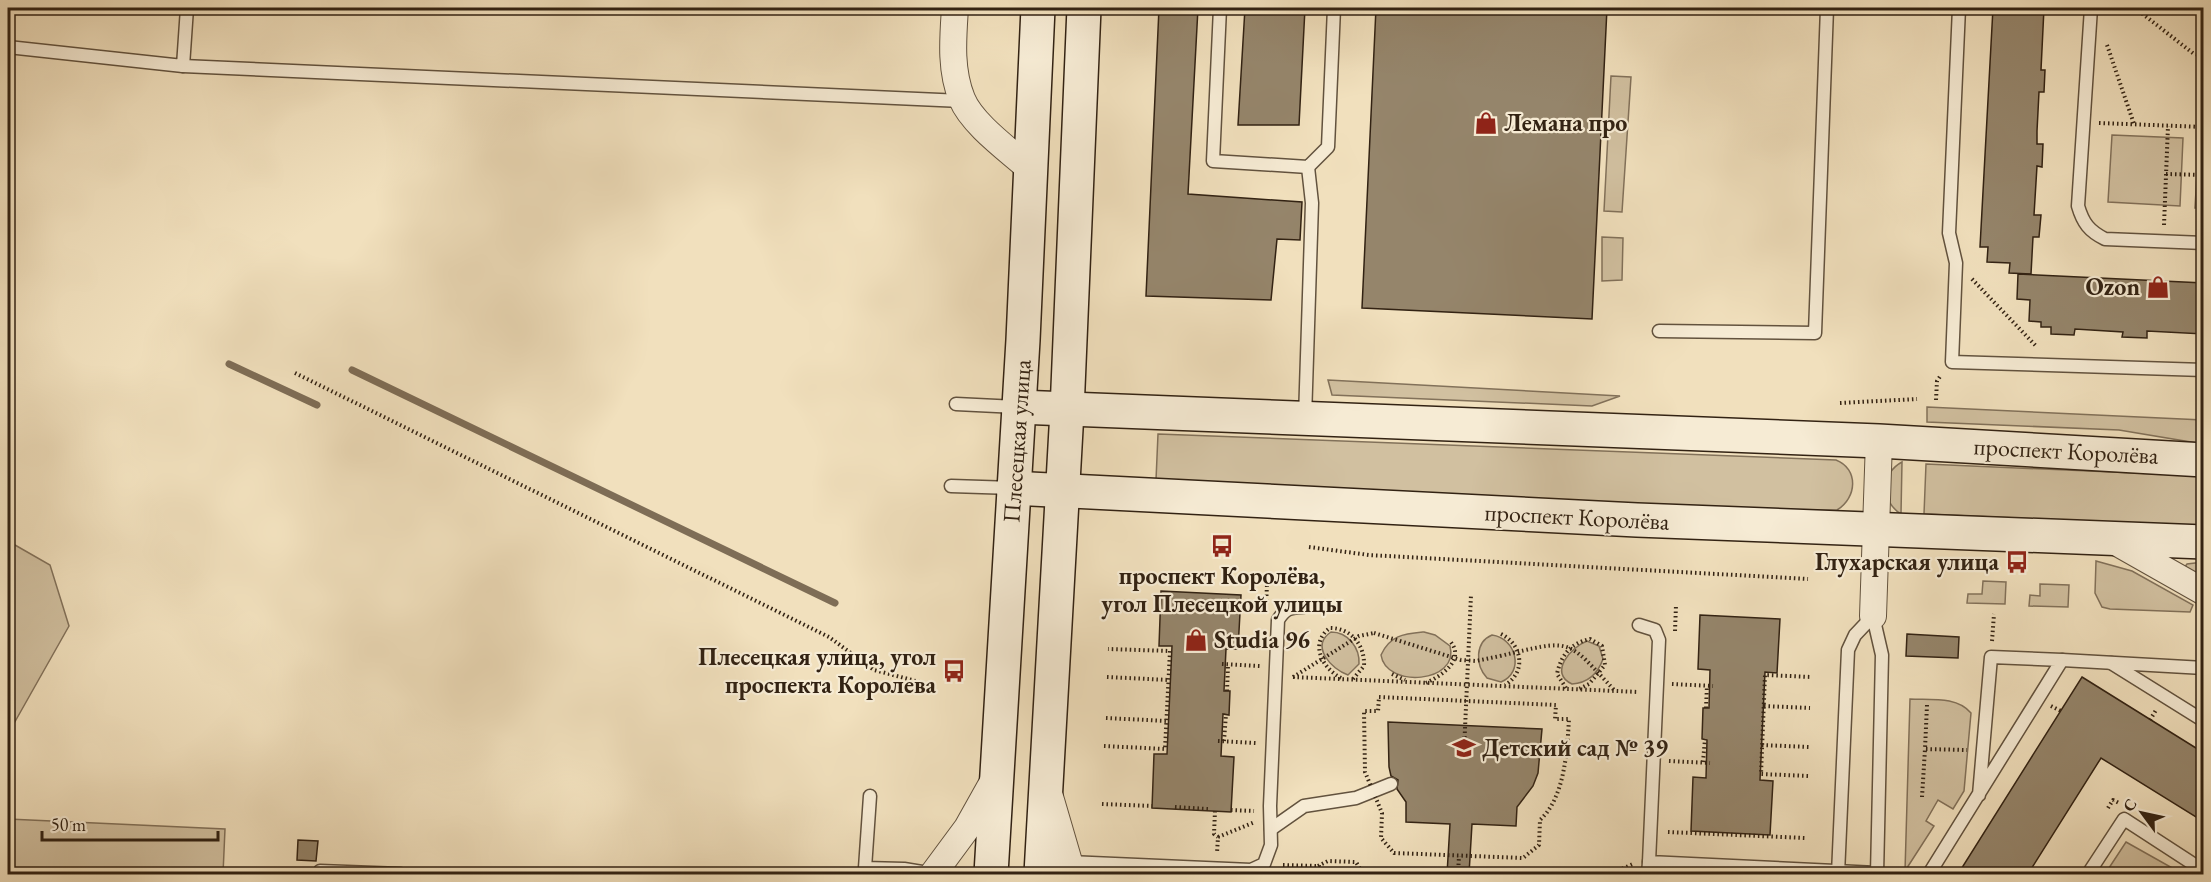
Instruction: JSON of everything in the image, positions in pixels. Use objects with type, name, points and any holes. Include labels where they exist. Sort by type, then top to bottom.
[{"type":"street","points":[[955,8],[952,60],[962,100],[978,122],[1030,169]]},
{"type":"street","name":"Плесецкая улица","points":[[991,874],[1038,8]]},
{"type":"street","name":"Плесецкая улица","points":[[1060,870],[1046,783],[1086,17]]},
{"type":"street","name":"проспект Королёва","points":[[1018,407],[1067,411],[1879,441],[2204,460]]},
{"type":"street","points":[[1873,616],[1879,441]]},
{"type":"street","name":"проспект Королёва","points":[[1013,488],[1877,531],[2114,541],[2204,542]]},
{"type":"street","points":[[2114,541],[2204,592]]},
{"type":"street","points":[[934,874],[968,828],[997,775]]},
{"type":"lane","points":[[183,66],[187,8]]},
{"type":"lane","points":[[1220,8],[1212,161],[1308,167],[1328,147],[1334,8]]},
{"type":"lane","points":[[1659,332],[1815,333],[1827,8]]},
{"type":"lane","points":[[1959,8],[1949,234],[1956,263],[1952,362],[2204,370]]},
{"type":"lane","points":[[2091,8],[2078,206],[2082,220],[2092,232],[2106,239],[2204,243]]},
{"type":"lane","points":[[8,47],[183,66],[962,100]]},
{"type":"lane","points":[[1305,420],[1312,203],[1308,167]]},
{"type":"lane","name":"проспект Королёва","points":[[956,404],[1018,407]]},
{"type":"lane","name":"проспект Королёва","points":[[951,486],[1013,488]]},
{"type":"lane","points":[[1060,870],[1217,868],[1251,870],[1264,864],[1271,844],[1270,806],[1278,620],[1284,611],[1293,607],[1303,608]]},
{"type":"lane","points":[[1838,873],[1848,650],[1855,635],[1873,616]]},
{"type":"lane","points":[[1639,625],[1655,630],[1659,640],[1649,868],[1877,874],[1882,655],[1873,616]]},
{"type":"lane","points":[[1979,795],[1991,657],[2204,668]]},
{"type":"lane","points":[[1929,874],[2062,660]]},
{"type":"lane","points":[[2110,662],[2204,721]]},
{"type":"lane","points":[[1271,830],[1304,806],[1356,798],[1391,784]]},
{"type":"lane","points":[[870,796],[865,868],[904,869],[934,874]]},
{"type":"lane","points":[[2088,874],[2124,819],[2204,871]]},
{"type":"lane","points":[[320,871],[401,874]]},
{"type":"path","points":[[2135,8],[2194,54],[2202,55],[2204,78]]},
{"type":"path","points":[[2089,31],[2107,44],[2134,124]]},
{"type":"path","points":[[2083,122],[2204,127]]},
{"type":"path","points":[[2163,241],[2168,126]]},
{"type":"path","points":[[2166,174],[2204,175]]},
{"type":"path","points":[[1956,263],[2055,365]]},
{"type":"path","points":[[295,373],[829,637],[874,670],[931,685]]},
{"type":"path","points":[[1936,400],[1937,381]]},
{"type":"path","points":[[1840,404],[1917,399]]},
{"type":"path","points":[[1309,547],[1369,555],[1808,579]]},
{"type":"path","points":[[1266,596],[1267,585]]},
{"type":"path","points":[[1464,751],[1471,595]]},
{"type":"path","points":[[1676,605],[1676,614]]},
{"type":"path","points":[[1991,657],[1994,614]]},
{"type":"path","points":[[1344,679],[1329,669],[1322,659],[1319,641],[1330,628],[1338,628],[1355,639],[1364,656],[1364,666],[1352,680]]},
{"type":"path","points":[[1293,677],[1355,639],[1374,633],[1468,662],[1552,644],[1571,647],[1616,691]]},
{"type":"path","points":[[1501,634],[1515,643],[1520,651],[1516,675],[1504,686]]},
{"type":"path","points":[[1568,689],[1557,674],[1560,662],[1571,647],[1590,639],[1602,646],[1605,664],[1589,684],[1578,690]]},
{"type":"path","points":[[1425,683],[1438,677],[1453,663],[1455,653],[1450,641]]},
{"type":"path","points":[[1104,746],[1166,749],[1169,680],[1170,651],[1108,649]]},
{"type":"path","points":[[1222,664],[1263,666]]},
{"type":"path","points":[[1227,691],[1228,665]]},
{"type":"path","points":[[1392,674],[1412,682]]},
{"type":"path","points":[[1808,776],[1761,774],[1762,745],[1765,675],[1812,677]]},
{"type":"path","points":[[1276,676],[1657,693]]},
{"type":"path","points":[[1107,677],[1169,680]]},
{"type":"path","points":[[1672,684],[1713,686]]},
{"type":"path","points":[[1706,708],[1707,686]]},
{"type":"path","points":[[1379,697],[1556,705],[1555,719],[1569,719],[1567,765],[1547,813],[1540,820],[1539,845],[1523,858],[1394,853],[1381,838],[1382,813],[1372,791],[1362,755],[1364,711],[1378,711],[1379,697]]},
{"type":"path","points":[[1922,797],[1927,705]]},
{"type":"path","points":[[1764,706],[1810,708]]},
{"type":"path","points":[[1224,741],[1226,714]]},
{"type":"path","points":[[1106,718],[1167,721]]},
{"type":"path","points":[[1703,762],[1705,739]]},
{"type":"path","points":[[1218,741],[1259,743]]},
{"type":"path","points":[[1762,745],[1809,747]]},
{"type":"path","points":[[1925,749],[1983,751]]},
{"type":"path","points":[[1669,760],[1710,763]]},
{"type":"path","points":[[1102,804],[1152,806]]},
{"type":"path","points":[[1218,837],[1256,822],[1256,806]]},
{"type":"path","points":[[1175,807],[1208,808]]},
{"type":"path","points":[[1215,811],[1214,834],[1218,837],[1217,868]]},
{"type":"path","points":[[1650,831],[1805,838]]},
{"type":"path","points":[[1458,874],[1459,856]]},
{"type":"path","points":[[1318,866],[1328,861],[1356,862],[1363,874]]},
{"type":"path","points":[[1264,864],[1318,866],[1334,874]]},
{"type":"path","points":[[1559,874],[1561,871],[1612,873]]},
{"type":"shaded area","points":[[1611,76],[1631,77],[1622,212],[1604,211]]},
{"type":"shaded area","points":[[2112,135],[2183,138],[2180,206],[2108,202]]},
{"type":"shaded area","points":[[2199,139],[2203,139],[2203,208],[2195,208]]},
{"type":"shaded area","points":[[1602,237],[1623,238],[1622,280],[1602,281]]},
{"type":"shaded area","points":[[1328,380],[1620,396],[1592,406],[1332,395]]},
{"type":"shaded area","points":[[1927,407],[2203,420],[2203,444],[2119,430],[1927,422]]},
{"type":"shaded area","points":[[1158,434],[1836,460],[1849,470],[1853,484],[1849,498],[1837,510],[1733,511],[1156,480]]},
{"type":"shaded area","points":[[1902,462],[1901,514],[1889,502],[1886,487],[1890,473]]},
{"type":"shaded area","points":[[1926,464],[2203,476],[2203,526],[1924,514]]},
{"type":"shaded area","points":[[8,541],[50,565],[69,626],[8,734]]},
{"type":"shaded area","points":[[2096,561],[2132,571],[2193,605],[2190,612],[2102,607],[2095,593]]},
{"type":"shaded area","points":[[2203,562],[2203,579],[2184,568],[2187,564]]},
{"type":"shaded area","points":[[1983,581],[2006,582],[2005,604],[1967,603],[1968,594],[1982,594]]},
{"type":"shaded area","points":[[2040,584],[2069,585],[2068,607],[2029,606],[2030,595],[2040,596]]},
{"type":"shaded area","points":[[1331,632],[1348,638],[1357,652],[1359,664],[1348,675],[1335,668],[1325,656],[1322,644]]},
{"type":"shaded area","points":[[1424,632],[1435,635],[1450,646],[1450,658],[1444,668],[1434,674],[1408,677],[1395,673],[1386,666],[1381,655],[1393,639]]},
{"type":"shaded area","points":[[1492,635],[1507,642],[1514,656],[1513,671],[1501,682],[1487,678],[1480,667],[1480,648],[1486,638]]},
{"type":"shaded area","points":[[1587,641],[1599,646],[1603,659],[1592,676],[1583,682],[1572,684],[1565,679],[1562,673],[1564,661],[1569,654]]},
{"type":"shaded area","points":[[1910,699],[1951,701],[1971,713],[1964,791],[1953,809],[1938,800],[1926,821],[1934,826],[1905,871]]},
{"type":"shaded area","points":[[8,819],[225,829],[223,874],[8,874]]},
{"type":"shaded area","points":[[2126,842],[2183,874],[2105,874]]},
{"type":"building","points":[[1159,8],[1198,8],[1188,194],[1302,202],[1300,240],[1277,239],[1271,300],[1146,296]]},
{"type":"building","points":[[1245,8],[1305,8],[1299,125],[1238,125]]},
{"type":"building","name":"Лемана про","points":[[1376,8],[1607,8],[1592,319],[1362,308]]},
{"type":"building","points":[[1993,8],[2044,8],[2041,70],[2045,70],[2044,92],[2039,92],[2037,131],[2037,144],[2043,144],[2042,167],[2037,166],[2034,215],[2041,215],[2039,237],[2033,237],[2031,274],[2009,273],[2010,263],[1987,262],[1988,247],[1980,247]]},
{"type":"building","points":[[2018,274],[2204,283],[2204,334],[2147,331],[2147,338],[2122,337],[2123,332],[2075,329],[2074,335],[2051,334],[2051,327],[2041,327],[2041,322],[2029,321],[2030,300],[2017,299]]},
{"type":"building","points":[[1161,591],[1241,595],[1238,649],[1226,649],[1224,691],[1230,691],[1229,715],[1223,714],[1221,756],[1234,757],[1231,812],[1152,808],[1154,754],[1167,754],[1172,646],[1159,646]]},
{"type":"building","points":[[1700,615],[1780,619],[1777,673],[1765,672],[1760,780],[1773,781],[1770,835],[1691,831],[1693,777],[1706,778],[1707,740],[1702,739],[1703,708],[1709,708],[1710,670],[1698,669]]},
{"type":"building","points":[[1907,634],[1959,637],[1958,658],[1906,656]]},
{"type":"building","points":[[2082,677],[2204,753],[2204,822],[2101,758],[2028,874],[1958,874]]},
{"type":"building","points":[[1388,722],[1542,729],[1538,773],[1533,786],[1517,807],[1516,826],[1472,824],[1469,874],[1447,874],[1450,824],[1406,822],[1406,802],[1397,789],[1398,780],[1391,776],[1389,767]]},
{"type":"building","points":[[298,840],[318,841],[316,861],[297,860]]},
{"type":"waterway","points":[[229,364],[317,405]]},
{"type":"waterway","points":[[352,370],[835,603]]},
{"type":"place","name":"Лемана про","points":[[1486,123]]},
{"type":"place","name":"Ozon","points":[[2158,287]]},
{"type":"place","name":"проспект Королёва, угол Плесецкой улицы","points":[[1222,546]]},
{"type":"place","name":"Глухарская улица","points":[[2017,562]]},
{"type":"place","name":"Studia 96","points":[[1196,640]]},
{"type":"place","name":"Плесецкая улица, угол проспекта Королева","points":[[954,671]]},
{"type":"place","name":"Детский сад № 39","points":[[1464,748]]}]
